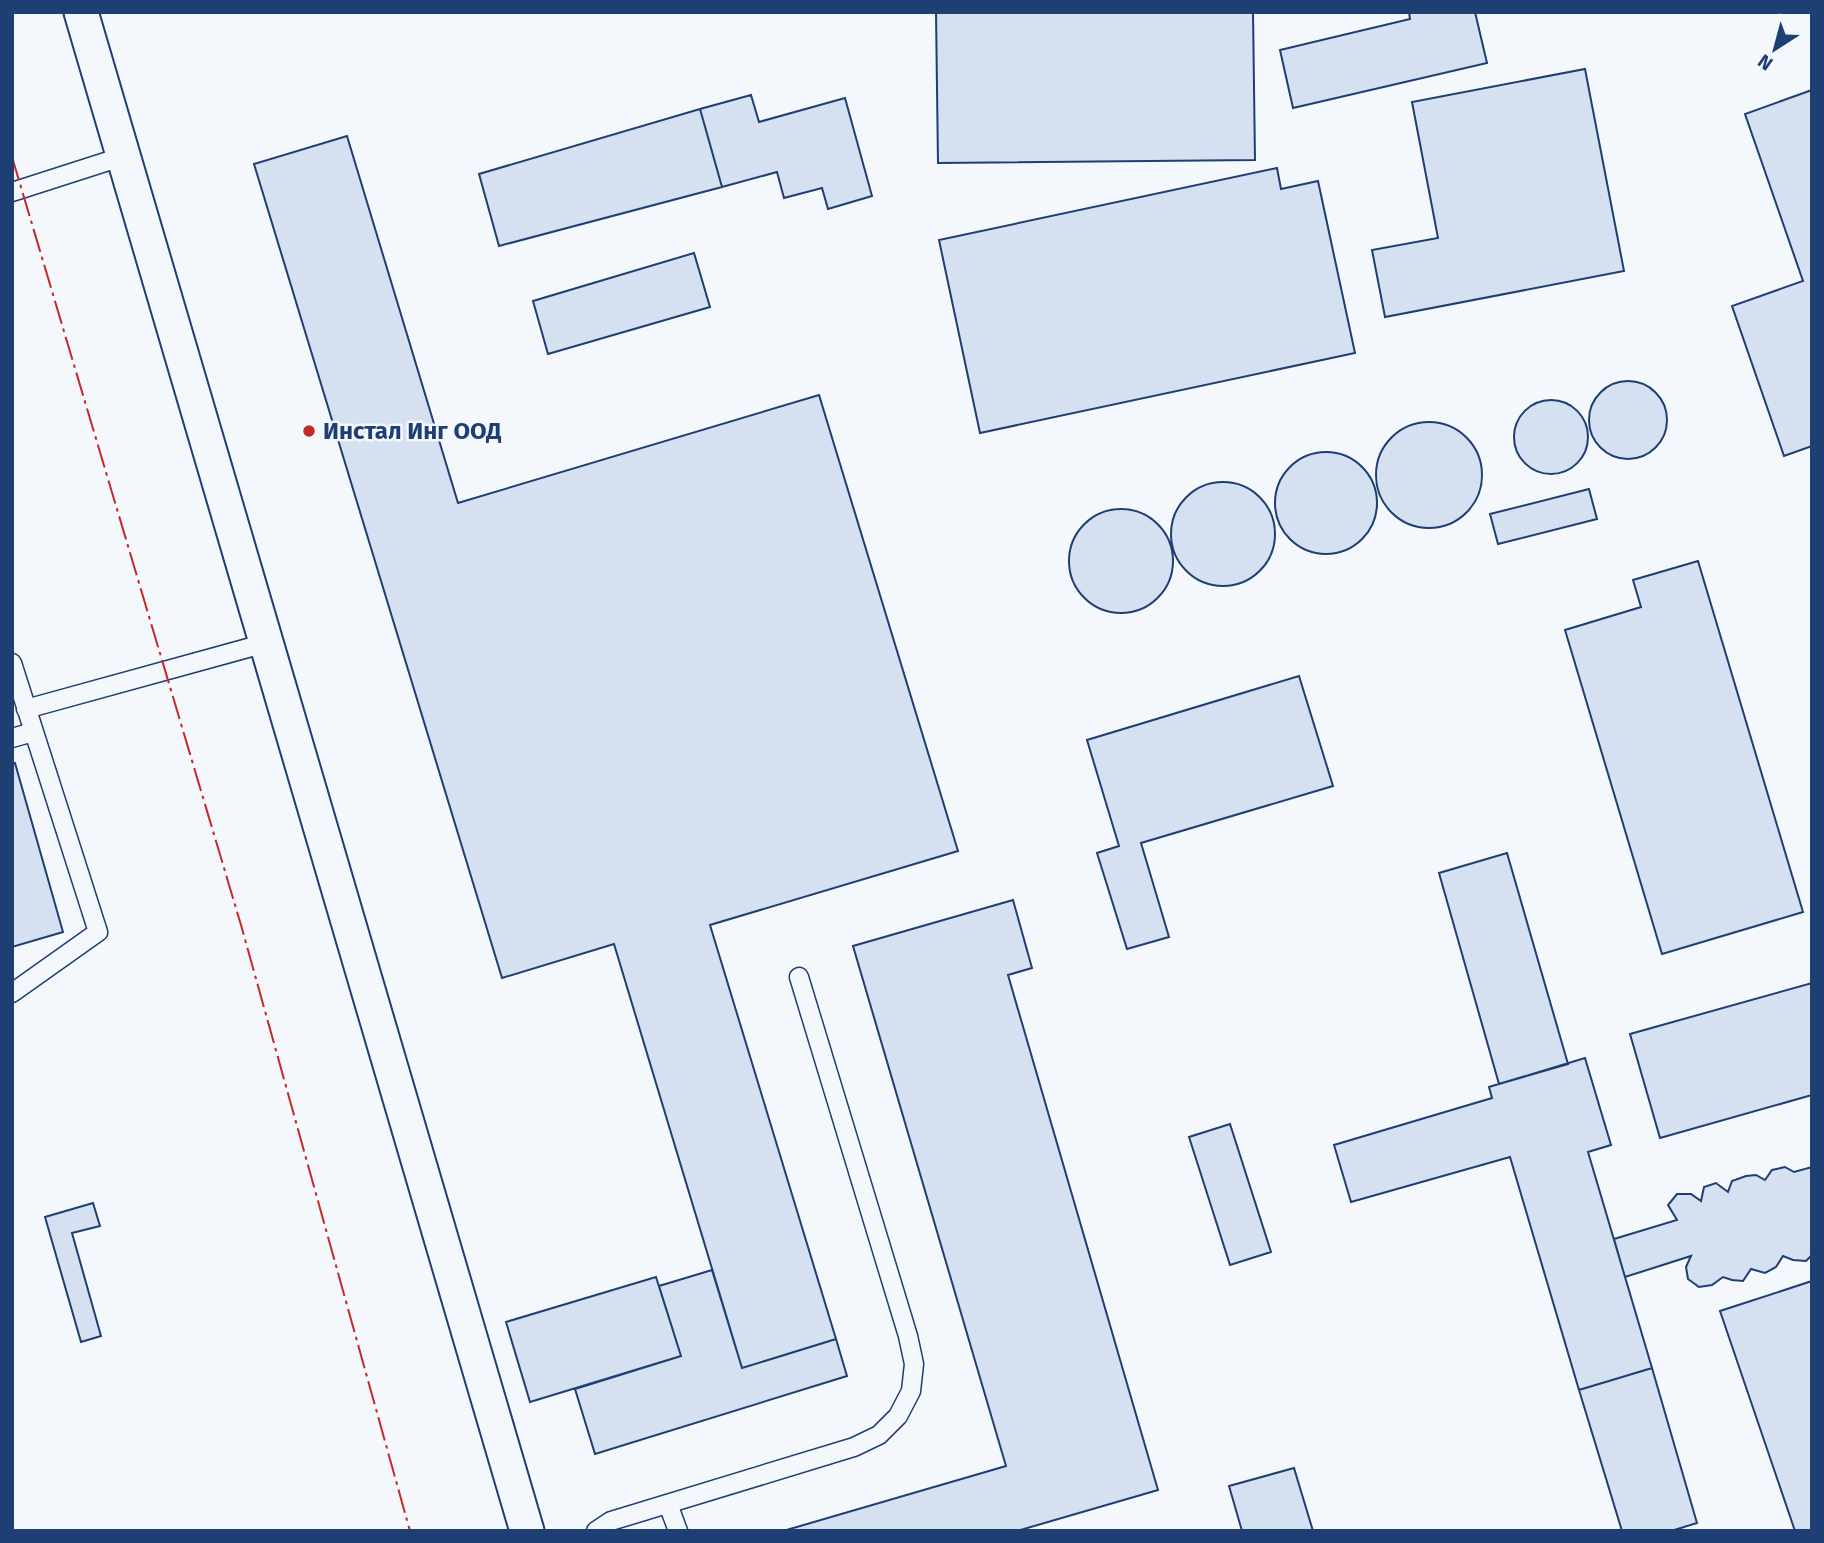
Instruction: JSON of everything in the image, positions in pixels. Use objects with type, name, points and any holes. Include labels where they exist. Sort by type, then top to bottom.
[{"type":"street","points":[[81,12],[527,1531]]},
{"type":"lane","points":[[12,192],[124,156]]},
{"type":"lane","points":[[26,709],[266,643]]},
{"type":"lane","points":[[12,663],[98,932],[12,993]]},
{"type":"lane","points":[[12,738],[33,732]]},
{"type":"lane","points":[[596,1531],[611,1521],[854,1447],[879,1435],[898,1416],[911,1391],[914,1364],[908,1336],[799,977]]},
{"type":"lane","points":[[668,1504],[678,1531]]},
{"type":"building","points":[[936,12],[1253,12],[1255,160],[938,163]]},
{"type":"building","points":[[1409,12],[1475,12],[1487,63],[1293,108],[1280,50],[1410,19]]},
{"type":"building","points":[[1585,69],[1624,271],[1385,317],[1372,250],[1438,238],[1412,102]]},
{"type":"building","points":[[1812,90],[1812,446],[1784,456],[1732,306],[1803,281],[1745,114]]},
{"type":"building","points":[[751,95],[759,122],[845,98],[872,196],[828,209],[822,188],[784,198],[777,172],[722,187],[700,109]]},
{"type":"building","points":[[700,109],[722,187],[499,246],[479,174]]},
{"type":"building","points":[[347,136],[458,503],[819,395],[958,851],[710,925],[836,1339],[742,1368],[614,944],[502,978],[254,164]]},
{"type":"building","points":[[1277,168],[1281,189],[1318,181],[1355,353],[980,433],[939,240]]},
{"type":"building","points":[[694,253],[710,307],[548,354],[533,301]]},
{"type":"building","points":[[1620,381],[1636,381],[1650,387],[1661,398],[1667,412],[1667,428],[1661,442],[1650,453],[1636,459],[1620,459],[1606,453],[1595,442],[1589,428],[1589,412],[1595,398],[1606,387]]},
{"type":"building","points":[[1544,400],[1558,400],[1572,406],[1582,416],[1588,437],[1586,451],[1572,468],[1558,474],[1544,474],[1530,468],[1520,458],[1514,444],[1514,430],[1520,416],[1530,406]]},
{"type":"building","points":[[1429,422],[1449,426],[1466,438],[1478,455],[1482,475],[1478,495],[1466,512],[1449,524],[1429,528],[1409,524],[1392,512],[1380,495],[1376,475],[1380,455],[1392,438],[1409,426]]},
{"type":"building","points":[[1326,452],[1345,456],[1362,467],[1373,484],[1377,503],[1373,522],[1362,539],[1345,550],[1326,554],[1307,550],[1290,539],[1279,522],[1275,503],[1279,484],[1290,467],[1307,456]]},
{"type":"building","points":[[1223,482],[1243,486],[1260,497],[1271,514],[1275,534],[1271,554],[1260,571],[1243,582],[1223,586],[1203,582],[1186,571],[1175,554],[1171,534],[1175,514],[1186,497],[1203,486]]},
{"type":"building","points":[[1589,489],[1597,519],[1498,544],[1490,514]]},
{"type":"building","points":[[1121,509],[1141,513],[1158,524],[1169,541],[1173,561],[1169,581],[1158,598],[1141,609],[1121,613],[1101,609],[1084,598],[1073,581],[1069,561],[1073,541],[1084,524],[1101,513]]},
{"type":"building","points":[[1698,561],[1803,912],[1662,954],[1565,630],[1641,607],[1633,580]]},
{"type":"building","points":[[1299,676],[1333,786],[1141,843],[1169,937],[1127,949],[1097,853],[1119,846],[1087,740]]},
{"type":"building","points":[[15,763],[63,932],[12,947],[12,764]]},
{"type":"building","points":[[1507,853],[1568,1064],[1499,1084],[1439,873]]},
{"type":"building","points":[[1013,900],[1032,968],[1008,975],[1158,1490],[1017,1531],[783,1531],[1006,1466],[853,946]]},
{"type":"building","points":[[1812,983],[1812,1095],[1660,1138],[1630,1034]]},
{"type":"building","points":[[1585,1058],[1611,1145],[1588,1152],[1652,1368],[1579,1390],[1510,1157],[1351,1202],[1334,1145],[1492,1098],[1489,1087]]},
{"type":"building","points":[[1230,1124],[1271,1252],[1230,1265],[1189,1137]]},
{"type":"building","points":[[1785,1167],[1794,1172],[1812,1167],[1812,1255],[1806,1261],[1783,1256],[1776,1267],[1765,1273],[1751,1269],[1743,1281],[1723,1277],[1712,1285],[1699,1287],[1688,1279],[1686,1267],[1691,1256],[1625,1277],[1614,1239],[1677,1220],[1668,1205],[1677,1194],[1691,1194],[1701,1201],[1704,1187],[1716,1183],[1728,1192],[1732,1181],[1756,1175],[1765,1180],[1772,1170]]},
{"type":"building","points":[[93,1203],[100,1226],[72,1233],[101,1336],[81,1342],[45,1217]]},
{"type":"building","points":[[712,1270],[742,1368],[836,1339],[847,1376],[595,1454],[575,1389],[681,1356],[659,1286]]},
{"type":"building","points":[[656,1277],[681,1356],[530,1402],[506,1322]]},
{"type":"building","points":[[1812,1281],[1812,1531],[1795,1531],[1720,1311]]},
{"type":"building","points":[[1652,1368],[1697,1523],[1671,1531],[1622,1531],[1579,1390]]},
{"type":"building","points":[[1294,1468],[1313,1531],[1242,1531],[1229,1486]]},
{"type":"power","points":[[12,157],[241,925],[410,1531]]},
{"type":"place","name":"Инстал Инг ООД","points":[[309,431]]}]
